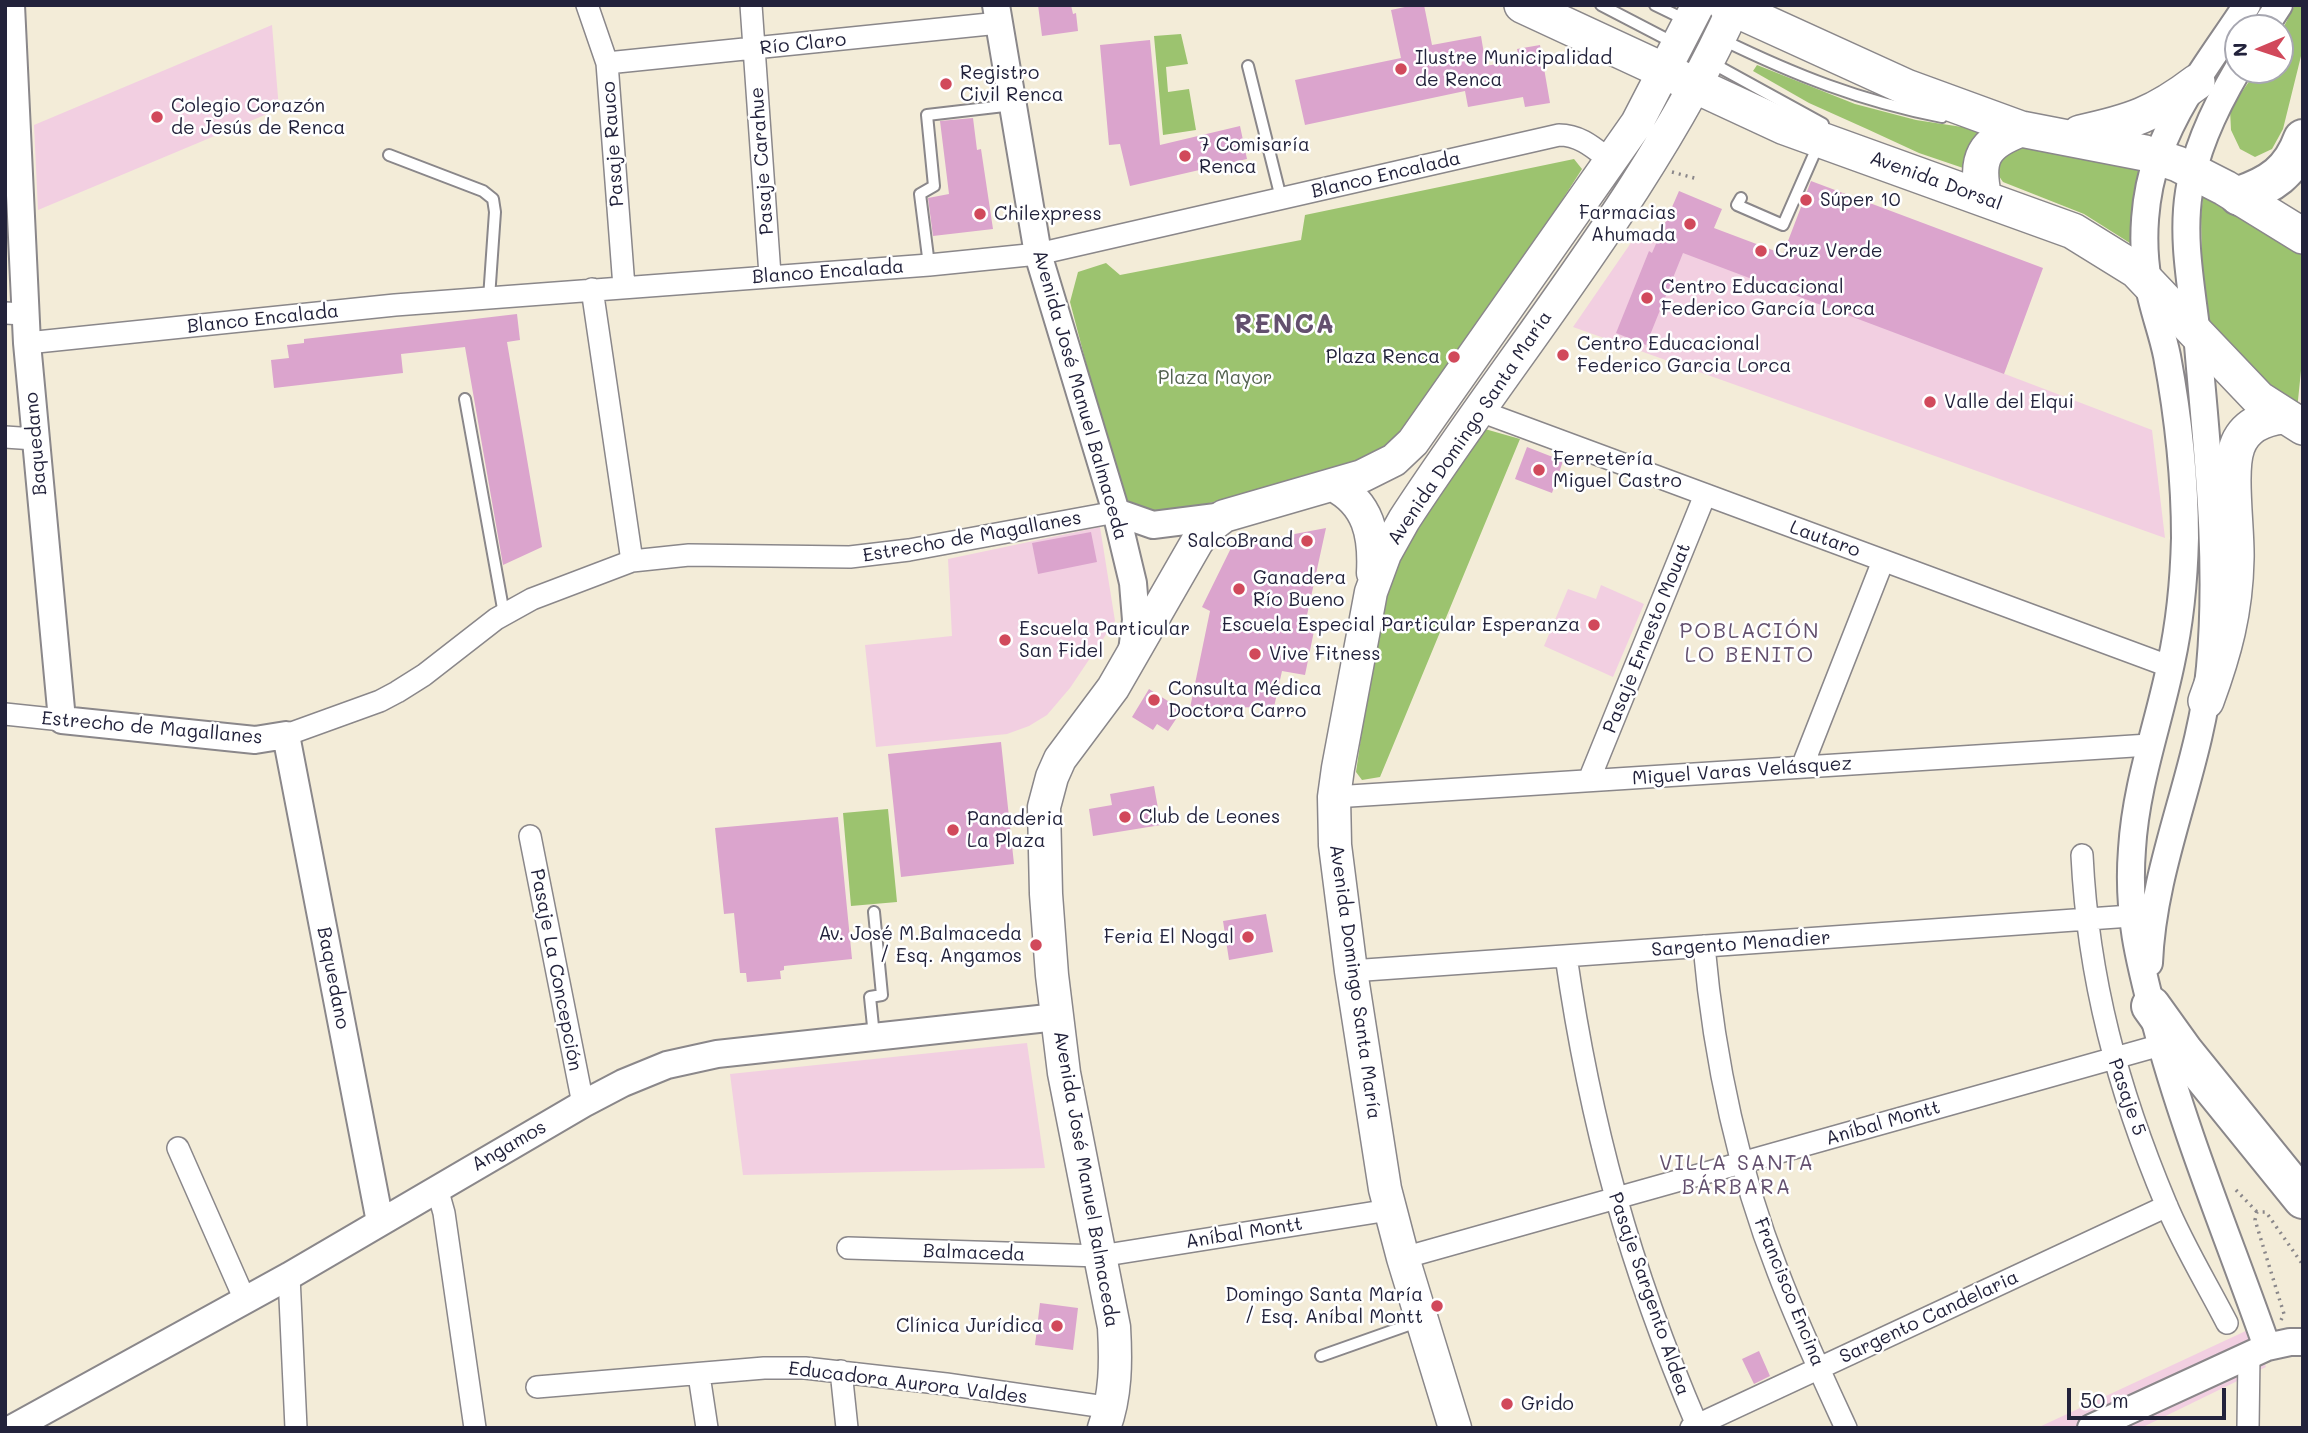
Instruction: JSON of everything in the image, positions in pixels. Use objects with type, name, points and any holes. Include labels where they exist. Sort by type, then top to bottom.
[{"type":"highway","points":[[2239,196],[2266,186],[2282,175],[2295,159],[2303,139]]},
{"type":"highway","points":[[2150,1001],[2173,1039],[2303,1199]]},
{"type":"main road","name":"Avenida Dorsal","points":[[1522,5],[1704,37],[1906,87],[2021,129],[2158,157],[2193,171],[2239,196],[2303,236]]},
{"type":"main road","name":"Avenida Dorsal","points":[[1704,37],[1832,135],[1909,171],[2073,231],[2136,270],[2244,384],[2293,421]]},
{"type":"main road","name":"Avenida Domingo Santa María","points":[[1334,485],[1380,469],[1413,442],[1637,123],[1704,37]]},
{"type":"main road","name":"Avenida Domingo Santa María","points":[[1455,1428],[1389,1210],[1351,971],[1335,845],[1334,797],[1371,592],[1385,554],[1404,520],[1597,242],[1704,37]]},
{"type":"main road","points":[[2063,136],[2121,124],[2146,115],[2170,103],[2197,82]]},
{"type":"main road","points":[[1984,198],[1980,177],[1987,148],[2000,136],[2021,129]]},
{"type":"main road","points":[[2206,701],[2225,649],[2235,587],[2237,536],[2233,469],[2236,449],[2253,425],[2272,417],[2293,421]]},
{"type":"main road","points":[[1334,485],[1352,497],[1366,514],[1373,553],[1371,592]]},
{"type":"main road","name":"Avenida José Manuel Balmaceda","points":[[1108,1418],[1116,1349],[1114,1327],[1073,1129],[1057,1017],[1044,853],[1048,792],[1060,759],[1103,704],[1197,542],[1224,516],[1334,485]]},
{"type":"street","name":"Baquedano","points":[[11,5],[15,314],[27,343],[62,720]]},
{"type":"street","name":"Pasaje Rauco","points":[[587,5],[607,64],[624,287]]},
{"type":"street","name":"Pasaje Carahue","points":[[751,5],[770,275]]},
{"type":"street","points":[[2247,5],[2177,113],[2158,157],[2146,215],[2148,284],[2167,356],[2177,424],[2184,505],[2181,604],[2171,667],[2150,745],[2134,826],[2131,916],[2161,1045],[2258,1351],[2248,1428]]},
{"type":"street","name":"Río Claro","points":[[607,64],[754,49],[997,14]]},
{"type":"street","name":"Avenida José Manuel Balmaceda","points":[[997,14],[1038,254],[1116,512],[1133,583],[1134,640],[1130,661]]},
{"type":"street","points":[[2150,1001],[2149,947],[2155,908],[2206,701],[2212,633],[2213,562],[2208,457],[2187,238],[2188,195],[2193,171],[2216,108],[2230,84]]},
{"type":"street","name":"Blanco Encalada","points":[[27,343],[489,298],[929,265],[1038,254],[1559,135],[1582,140],[1611,161]]},
{"type":"street","points":[[592,289],[632,561]]},
{"type":"street","name":"Lautaro","points":[[1480,411],[2171,667]]},
{"type":"street","points":[[5,437],[35,439]]},
{"type":"street","name":"Pasaje Ernesto Mouat","points":[[1589,780],[1706,495]]},
{"type":"street","name":"Estrecho de Magallanes","points":[[5,714],[244,740],[268,740],[397,692],[504,614],[551,591],[632,561],[670,556],[861,556],[909,550],[1116,512],[1153,525],[1224,516]]},
{"type":"street","points":[[1802,767],[1883,561]]},
{"type":"street","name":"Baquedano","points":[[286,735],[380,1222]]},
{"type":"street","name":"Miguel Varas Velásquez","points":[[1334,797],[2150,745]]},
{"type":"street","name":"Pasaje La Concepción","points":[[530,836],[583,1104]]},
{"type":"street","name":"Pasaje 5","points":[[2082,855],[2086,919],[2096,988],[2113,1059],[2167,1206],[2227,1323]]},
{"type":"street","name":"Sargento Menadier","points":[[1351,971],[2131,916]]},
{"type":"street","name":"Francisco Encina","points":[[1704,946],[1717,1056],[1742,1163],[1777,1269],[1846,1428]]},
{"type":"street","name":"Pasaje Sargento Aldea","points":[[1566,956],[1585,1076],[1615,1199],[1653,1317],[1694,1427]]},
{"type":"street","name":"Angamos","points":[[13,1428],[289,1276],[583,1104],[645,1073],[692,1059],[1057,1017]]},
{"type":"street","name":"Aníbal Montt","points":[[1403,1258],[2161,1045]]},
{"type":"street","points":[[178,1148],[245,1300]]},
{"type":"street","points":[[437,1188],[444,1213],[475,1428]]},
{"type":"street","name":"Sargento Candelaria","points":[[1694,1427],[2167,1206]]},
{"type":"street","name":"Aníbal Montt","points":[[1100,1256],[1389,1210]]},
{"type":"street","name":"Balmaceda","points":[[848,1248],[1100,1256]]},
{"type":"street","points":[[289,1276],[296,1428]]},
{"type":"street","points":[[2091,1428],[2258,1351],[2290,1342],[2303,1342]]},
{"type":"street","name":"Educadora Aurora Valdes","points":[[537,1387],[764,1368],[805,1368],[841,1371],[1108,1418]]},
{"type":"street","points":[[841,1371],[847,1428]]},
{"type":"street","points":[[699,1374],[707,1428]]},
{"type":"lane","points":[[1601,5],[1704,37]]},
{"type":"lane","points":[[1655,5],[1704,37]]},
{"type":"lane","points":[[1248,66],[1281,198]]},
{"type":"lane","points":[[929,265],[920,194],[934,186],[927,115],[1013,105]]},
{"type":"lane","points":[[1741,198],[1737,205],[1783,225],[1832,135]]},
{"type":"lane","points":[[389,155],[482,191],[493,200],[495,212],[489,298]]},
{"type":"lane","points":[[465,399],[504,614]]},
{"type":"lane","points":[[874,912],[882,995],[870,997],[874,1036]]},
{"type":"lane","points":[[1321,1356],[1422,1320]]},
{"type":"path","points":[[2231,1185],[2257,1212],[2266,1212],[2303,1265]]},
{"type":"path","points":[[2257,1212],[2255,1220],[2284,1314],[2258,1351]]},
{"type":"shaded area","name":"Colegio Corazón de Jesús de Renca","points":[[272,25],[279,109],[38,210],[34,125]]},
{"type":"shaded area","name":"Valle del Elqui","points":[[1637,234],[2152,430],[2165,538],[1573,327]]},
{"type":"shaded area","name":"Escuela Particular San Fidel","points":[[1100,527],[1115,621],[1070,688],[1047,715],[1029,726],[1007,734],[876,747],[865,645],[952,636],[948,559]]},
{"type":"shaded area","name":"Escuela Especial Particular Esperanza","points":[[1601,585],[1644,604],[1613,677],[1544,646],[1568,589],[1596,599]]},
{"type":"shaded area","points":[[1027,1043],[1045,1168],[743,1175],[730,1074]]},
{"type":"shaded area","points":[[2250,1329],[2266,1367],[2141,1428],[2037,1428]]},
{"type":"green space","points":[[2295,5],[2303,5],[2303,48],[2283,129],[2272,149],[2255,157],[2240,149],[2231,130],[2230,109],[2247,84],[2294,84],[2294,14],[2290,14]]},
{"type":"green space","points":[[1181,34],[1188,64],[1166,67],[1168,92],[1189,89],[1196,130],[1163,135],[1154,36]]},
{"type":"green space","points":[[1757,65],[1855,104],[1916,120],[1982,130],[1969,170],[1919,153],[1809,103],[1753,71]]},
{"type":"green space","points":[[2010,142],[2150,165],[2141,250],[2084,214],[2003,182],[1994,169]]},
{"type":"green space","name":"Plaza Mayor","points":[[1574,159],[1582,169],[1541,233],[1383,460],[1173,512],[1137,511],[1122,500],[1070,302],[1078,272],[1106,263],[1120,275],[1301,240],[1305,215]]},
{"type":"green space","points":[[2204,187],[2303,249],[2303,351],[2297,410],[2256,375],[2209,324],[2202,262],[2201,216]]},
{"type":"green space","points":[[1485,429],[1520,439],[1380,777],[1362,780],[1356,772],[1384,580],[1398,542]]},
{"type":"green space","points":[[888,809],[897,902],[851,906],[843,813]]},
{"type":"building","points":[[1038,5],[1071,5],[1073,14],[1076,13],[1078,31],[1042,36]]},
{"type":"building","name":"Ilustre Municipalidad de Renca","points":[[1424,5],[1432,45],[1481,36],[1486,66],[1519,60],[1517,49],[1540,45],[1550,103],[1525,107],[1523,97],[1468,107],[1465,91],[1305,125],[1295,80],[1401,58],[1391,10]]},
{"type":"building","points":[[1150,40],[1160,145],[1240,126],[1247,159],[1130,186],[1120,144],[1109,145],[1100,45]]},
{"type":"building","points":[[973,118],[977,150],[981,149],[993,229],[933,236],[928,198],[949,194],[940,121]]},
{"type":"building","points":[[1811,181],[2043,268],[2004,374],[1683,253],[1646,345],[1616,333],[1649,251],[1652,253],[1679,191],[1722,209],[1714,228],[1783,254]]},
{"type":"building","points":[[517,314],[520,340],[507,342],[542,547],[503,565],[465,347],[401,354],[403,373],[274,388],[271,360],[289,358],[287,345],[304,343],[304,339]]},
{"type":"building","name":"Ferretería Miguel Castro","points":[[1527,447],[1563,461],[1552,493],[1515,479]]},
{"type":"building","points":[[1326,528],[1304,629],[1314,631],[1305,675],[1282,671],[1274,707],[1190,708],[1210,611],[1202,607],[1232,546]]},
{"type":"building","points":[[1091,532],[1097,562],[1038,574],[1032,543]]},
{"type":"building","name":"Consulta Médica Doctora Carro","points":[[1149,689],[1182,710],[1168,731],[1157,724],[1153,730],[1132,717]]},
{"type":"building","name":"Panaderia La Plaza","points":[[1001,742],[1014,864],[901,877],[888,754]]},
{"type":"building","name":"Club de Leones","points":[[1154,786],[1161,825],[1093,836],[1089,809],[1112,805],[1110,794]]},
{"type":"building","points":[[838,817],[852,959],[784,966],[784,970],[780,971],[781,979],[747,982],[746,973],[740,973],[734,913],[724,914],[715,828]]},
{"type":"building","name":"Feria El Nogal","points":[[1266,914],[1273,952],[1229,960],[1223,921]]},
{"type":"building","name":"Clínica Jurídica","points":[[1040,1303],[1078,1308],[1073,1350],[1035,1345]]},
{"type":"building","points":[[1759,1351],[1770,1376],[1754,1384],[1742,1359]]},
{"type":"place","name":"Ilustre Municipalidad de Renca","points":[[1401,69]]},
{"type":"place","name":"Registro Civil Renca","points":[[946,84]]},
{"type":"place","name":"Colegio Corazón de Jesús de Renca","points":[[157,117]]},
{"type":"place","name":"7 Comisaría Renca","points":[[1185,156]]},
{"type":"place","name":"Súper 10","points":[[1806,200]]},
{"type":"place","name":"Chilexpress","points":[[980,214]]},
{"type":"place","name":"Farmacias Ahumada","points":[[1690,224]]},
{"type":"place","name":"Cruz Verde","points":[[1761,251]]},
{"type":"place","name":"Centro Educacional Federico García Lorca","points":[[1647,298]]},
{"type":"place","name":"Centro Educacional Federico Garcia Lorca","points":[[1563,355]]},
{"type":"place","name":"Plaza Renca","points":[[1454,357]]},
{"type":"place","name":"Valle del Elqui","points":[[1930,402]]},
{"type":"place","name":"Ferretería Miguel Castro","points":[[1539,470]]},
{"type":"place","name":"SalcoBrand","points":[[1307,541]]},
{"type":"place","name":"Ganadera Río Bueno","points":[[1239,589]]},
{"type":"place","name":"Escuela Especial Particular Esperanza","points":[[1594,625]]},
{"type":"place","name":"Escuela Particular San Fidel","points":[[1005,640]]},
{"type":"place","name":"Vive Fitness","points":[[1255,654]]},
{"type":"place","name":"Consulta Médica Doctora Carro","points":[[1154,700]]},
{"type":"place","name":"Club de Leones","points":[[1125,817]]},
{"type":"place","name":"Panaderia La Plaza","points":[[953,830]]},
{"type":"place","name":"Feria El Nogal","points":[[1248,937]]},
{"type":"place","name":"Av. José M.Balmaceda / Esq. Angamos","points":[[1036,945]]},
{"type":"place","name":"Domingo Santa María / Esq. Aníbal Montt","points":[[1437,1306]]},
{"type":"place","name":"Clínica Jurídica","points":[[1057,1326]]},
{"type":"place","name":"Grido","points":[[1507,1404]]},
{"type":"district","name":"RENCA","points":[[1285,325]]},
{"type":"district","name":"POBLACIÓN LO BENITO","points":[[1750,644]]},
{"type":"district","name":"VILLA SANTA BÁRBARA","points":[[1737,1176]]}]
